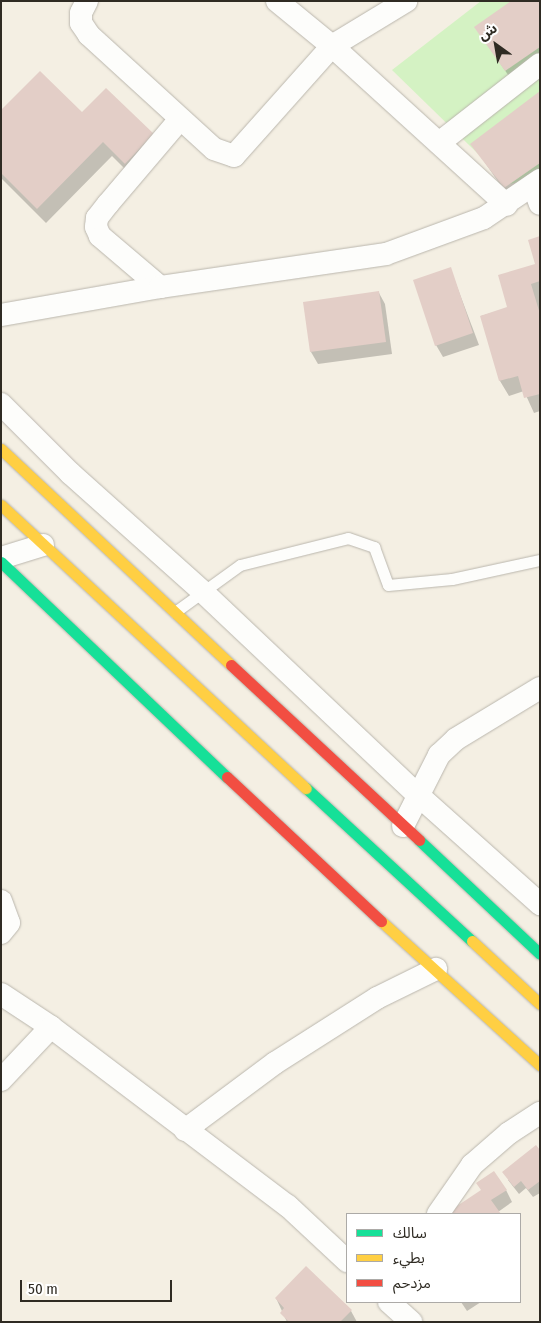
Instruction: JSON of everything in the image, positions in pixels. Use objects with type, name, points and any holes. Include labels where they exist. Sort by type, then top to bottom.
[{"type":"main road","points":[[1,449],[540,954]]},
{"type":"main road","points":[[1,504],[540,1004]]},
{"type":"main road","points":[[1,560],[312,858],[540,1065]]},
{"type":"street","points":[[87,1],[81,13],[81,23],[89,35],[214,149],[234,156],[332,46],[406,1]]},
{"type":"street","points":[[277,1],[332,46],[506,204]]},
{"type":"street","points":[[438,143],[540,64]]},
{"type":"street","points":[[160,287],[100,236],[96,227],[103,211],[180,119]]},
{"type":"street","points":[[1,315],[160,287],[386,254],[462,228],[506,204],[538,190]]},
{"type":"street","points":[[1,404],[84,487],[203,592],[418,795],[540,904]]},
{"type":"street","points":[[1,560],[43,545]]},
{"type":"street","points":[[403,826],[439,755],[456,739],[540,688]]},
{"type":"street","points":[[1,901],[9,923],[1,932]]},
{"type":"street","points":[[185,1130],[275,1063],[377,998],[436,969]]},
{"type":"street","points":[[1,994],[51,1027],[288,1206],[346,1260]]},
{"type":"street","points":[[1,1080],[51,1027]]},
{"type":"street","points":[[439,1213],[472,1165],[509,1133],[540,1113]]},
{"type":"street","points":[[391,1303],[411,1322]]},
{"type":"lane","points":[[175,612],[240,565],[348,538],[374,547],[388,585],[452,579],[540,560]]},
{"type":"green space","points":[[481,1],[540,1],[540,176],[535,179],[509,184],[392,70]]},
{"type":"building","points":[[511,1],[540,1],[540,47],[505,71],[474,27]]},
{"type":"building","points":[[40,71],[82,112],[106,88],[154,134],[125,164],[103,142],[37,209],[1,173],[1,110]]},
{"type":"building","points":[[540,91],[540,163],[504,188],[470,144]]},
{"type":"building","points":[[540,236],[540,281],[531,284],[540,314],[540,394],[524,398],[518,376],[499,381],[480,316],[507,307],[498,275],[535,264],[528,240]]},
{"type":"building","points":[[451,267],[473,333],[435,346],[413,280]]},
{"type":"building","points":[[379,291],[386,342],[310,352],[303,302]]},
{"type":"building","points":[[536,1145],[540,1150],[540,1181],[528,1190],[521,1181],[514,1187],[502,1172]]},
{"type":"building","points":[[494,1171],[507,1190],[491,1200],[500,1213],[446,1213],[481,1190],[476,1183]]},
{"type":"building","points":[[306,1266],[352,1310],[340,1322],[289,1322],[280,1313],[284,1308],[275,1298]]},
{"type":"traffic: fast","points":[[1,562],[227,777]]},
{"type":"traffic: fast","points":[[306,788],[472,941]]},
{"type":"traffic: fast","points":[[419,840],[540,954]]},
{"type":"traffic: slow","points":[[1,449],[231,665]]},
{"type":"traffic: slow","points":[[1,505],[306,788]]},
{"type":"traffic: slow","points":[[381,921],[540,1065]]},
{"type":"traffic: slow","points":[[472,941],[540,1004]]},
{"type":"traffic: jam","points":[[231,665],[419,840]]},
{"type":"traffic: jam","points":[[227,777],[381,921]]}]
